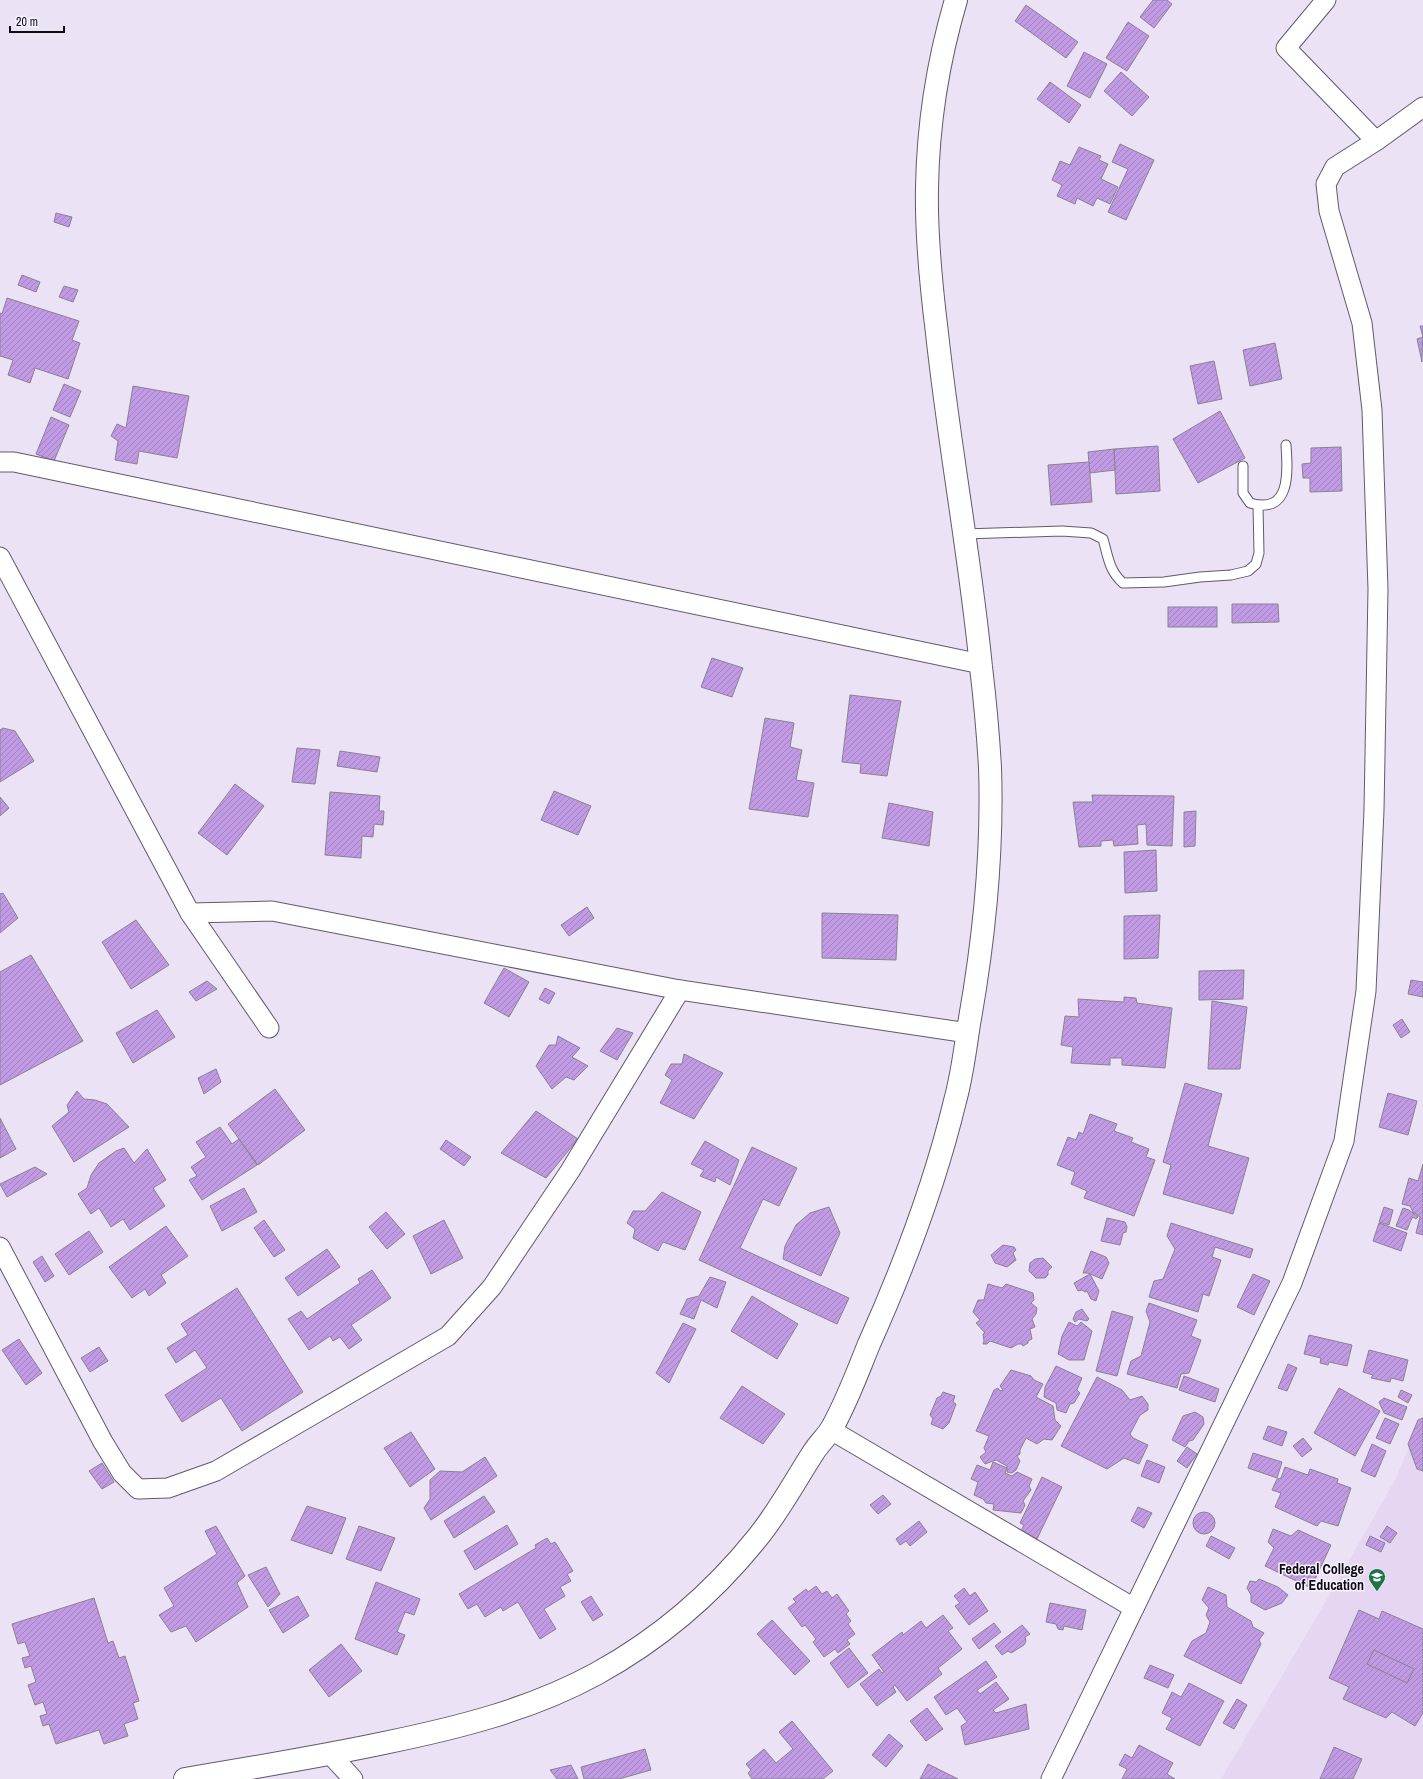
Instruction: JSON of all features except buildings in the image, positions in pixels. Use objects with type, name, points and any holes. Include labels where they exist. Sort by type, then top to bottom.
[{"type":"main road","points":[[185,1779],[330,1754],[472,1723],[558,1693],[598,1673],[620,1659],[678,1618],[726,1573],[759,1535],[789,1494],[817,1445],[831,1430],[880,1319],[913,1237],[949,1127],[958,1093],[982,938],[990,816],[990,766],[981,664],[943,392],[932,295],[928,243],[927,188],[929,144],[937,73],[956,0]]},
{"type":"street","points":[[1326,0],[1286,48],[1376,142]]},
{"type":"street","points":[[1051,1779],[1292,1283],[1344,1141],[1366,991],[1374,810],[1378,589],[1372,410],[1362,323],[1329,211],[1326,184],[1334,167],[1376,142],[1423,108]]},
{"type":"street","points":[[0,462],[22,464],[981,664]]},
{"type":"street","points":[[0,557],[190,913],[269,1028]]},
{"type":"street","points":[[190,913],[272,911],[680,990],[968,1033]]},
{"type":"street","points":[[0,1247],[103,1442],[122,1473],[138,1489],[168,1488],[216,1471],[448,1336],[492,1287],[566,1177],[680,990]]},
{"type":"street","points":[[831,1430],[1134,1608]]},
{"type":"street","points":[[330,1754],[353,1779]]},
{"type":"lane","points":[[1243,466],[1243,493],[1250,503],[1258,505],[1276,501],[1283,494],[1287,479],[1286,445]]},
{"type":"lane","points":[[964,534],[1062,531],[1091,533],[1103,539],[1112,570],[1115,576],[1123,584],[1164,582],[1200,577],[1231,575],[1248,571],[1256,564],[1259,553],[1258,505]]},
{"type":"shaded area","name":"Federal College of Education","points":[[1423,1414],[1423,1779],[1221,1779],[1323,1606],[1396,1478]]},
{"type":"place","name":"Federal College of Education","points":[[1377,1592]]}]
